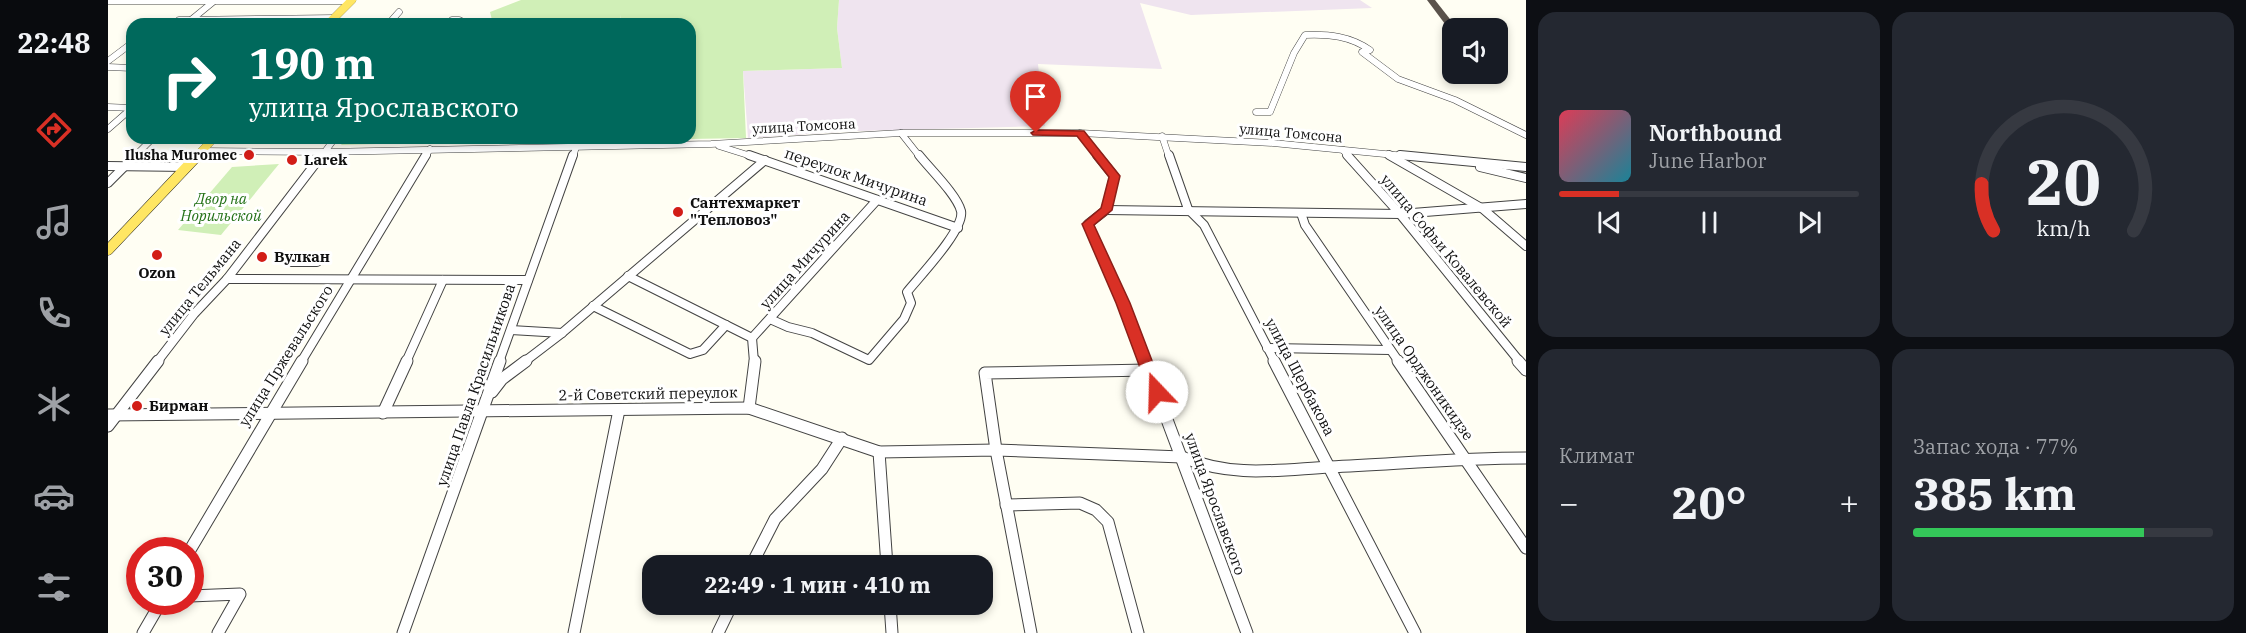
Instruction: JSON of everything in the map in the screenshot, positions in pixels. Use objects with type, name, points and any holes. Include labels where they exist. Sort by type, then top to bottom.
[{"type":"main road","points":[[334,18],[352,0]]},
{"type":"main road","points":[[108,250],[208,144]]},
{"type":"street","points":[[108,1],[352,0]]},
{"type":"street","points":[[193,18],[213,2]]},
{"type":"street","points":[[394,18],[399,12]]},
{"type":"street","points":[[1256,112],[1272,110],[1275,96],[1305,35],[1325,34],[1355,40],[1370,50],[1362,52],[1380,63],[1389,74],[1455,100],[1526,135]]},
{"type":"street","points":[[108,61],[126,48]]},
{"type":"street","points":[[108,68],[126,68]]},
{"type":"street","points":[[108,107],[126,108]]},
{"type":"street","points":[[108,129],[126,113]]},
{"type":"street","points":[[770,319],[788,327],[812,333],[862,358],[873,358],[908,313],[911,303],[907,292],[958,228],[962,214],[958,203],[901,133]]},
{"type":"street","name":"улица Томсона","points":[[202,151],[325,152],[711,144],[901,133],[1080,133],[1162,136],[1406,155]]},
{"type":"street","name":"улица Ярославского","points":[[1080,133],[1114,176],[1106,210],[1088,224],[1123,303],[1247,633]]},
{"type":"street","name":"улица Щербакова","points":[[1162,136],[1188,209],[1204,225],[1415,633]]},
{"type":"street","points":[[108,183],[147,144]]},
{"type":"street","name":"улица Тельмана","points":[[108,426],[112,415],[194,314],[227,279],[331,144]]},
{"type":"street","name":"переулок Мичурина","points":[[711,144],[765,160],[958,228]]},
{"type":"street","name":"улица Павла Красильникова","points":[[403,633],[576,147]]},
{"type":"street","name":"улица Пржевальского","points":[[198,537],[268,415],[353,279],[430,149]]},
{"type":"street","name":"улица Софьи Ковалевской","points":[[1343,150],[1400,214],[1526,370]]},
{"type":"street","points":[[1387,153],[1483,208],[1526,246]]},
{"type":"street","points":[[1406,155],[1526,167]]},
{"type":"street","points":[[1406,155],[1468,164],[1526,178]]},
{"type":"street","points":[[486,399],[502,379],[562,333],[765,160]]},
{"type":"street","points":[[108,166],[188,167]]},
{"type":"street","name":"улица Мичурина","points":[[752,338],[878,200]]},
{"type":"street","points":[[1106,210],[1188,209],[1400,214],[1526,204]]},
{"type":"street","name":"улица Орджоникидзе","points":[[1301,213],[1305,225],[1526,548]]},
{"type":"street","points":[[289,262],[319,260],[308,279]]},
{"type":"street","points":[[628,276],[752,338],[754,357],[749,408]]},
{"type":"street","points":[[227,279],[528,280]]},
{"type":"street","points":[[383,413],[443,280]]},
{"type":"street","points":[[593,306],[690,354],[703,350],[726,325]]},
{"type":"street","points":[[512,330],[562,333]]},
{"type":"street","points":[[1267,348],[1390,350]]},
{"type":"street","points":[[1032,633],[996,450],[985,372],[1148,370]]},
{"type":"street","name":"2-й Советский переулок","points":[[112,415],[749,408],[879,452],[996,450],[1182,457],[1202,465],[1239,472],[1419,463],[1465,458],[1526,458]]},
{"type":"street","points":[[574,633],[619,410]]},
{"type":"street","points":[[756,555],[771,525],[781,511],[831,461],[842,438]]},
{"type":"street","points":[[879,452],[886,555]]},
{"type":"street","points":[[1006,505],[1080,503],[1096,510],[1108,522],[1138,633]]},
{"type":"street","points":[[204,596],[240,594],[218,633]]},
{"type":"street","points":[[143,633],[153,615]]},
{"type":"street","points":[[718,633],[727,615]]},
{"type":"street","points":[[891,615],[892,633]]},
{"type":"shaded area","points":[[839,0],[1360,0],[1372,8],[1191,15],[1140,3],[1162,69],[1038,64],[1045,126],[858,131],[748,138],[743,71],[842,68],[837,28]]},
{"type":"green space","points":[[521,0],[839,0],[837,28],[842,68],[743,71],[746,138],[696,139],[696,18],[621,18],[621,15],[620,18],[492,18],[490,12]]},
{"type":"green space","name":"Двор на Норильской","points":[[279,164],[221,235],[178,230],[232,167]]},
{"type":"building","points":[[1427,0],[1435,0],[1449,18],[1442,18],[1442,20]]},
{"type":"place","name":"Ilusha Muromec","points":[[249,155]]},
{"type":"place","name":"Larek","points":[[292,160]]},
{"type":"place","name":"Сантехмаркет \"Тепловоз\"","points":[[678,212]]},
{"type":"place","name":"Ozon","points":[[157,255]]},
{"type":"place","name":"Вулкан","points":[[262,257]]},
{"type":"place","name":"Бирман","points":[[137,406]]},
{"type":"route","points":[[1036,133],[1080,133],[1114,176],[1106,210],[1088,224],[1123,303],[1157,392]]}]
